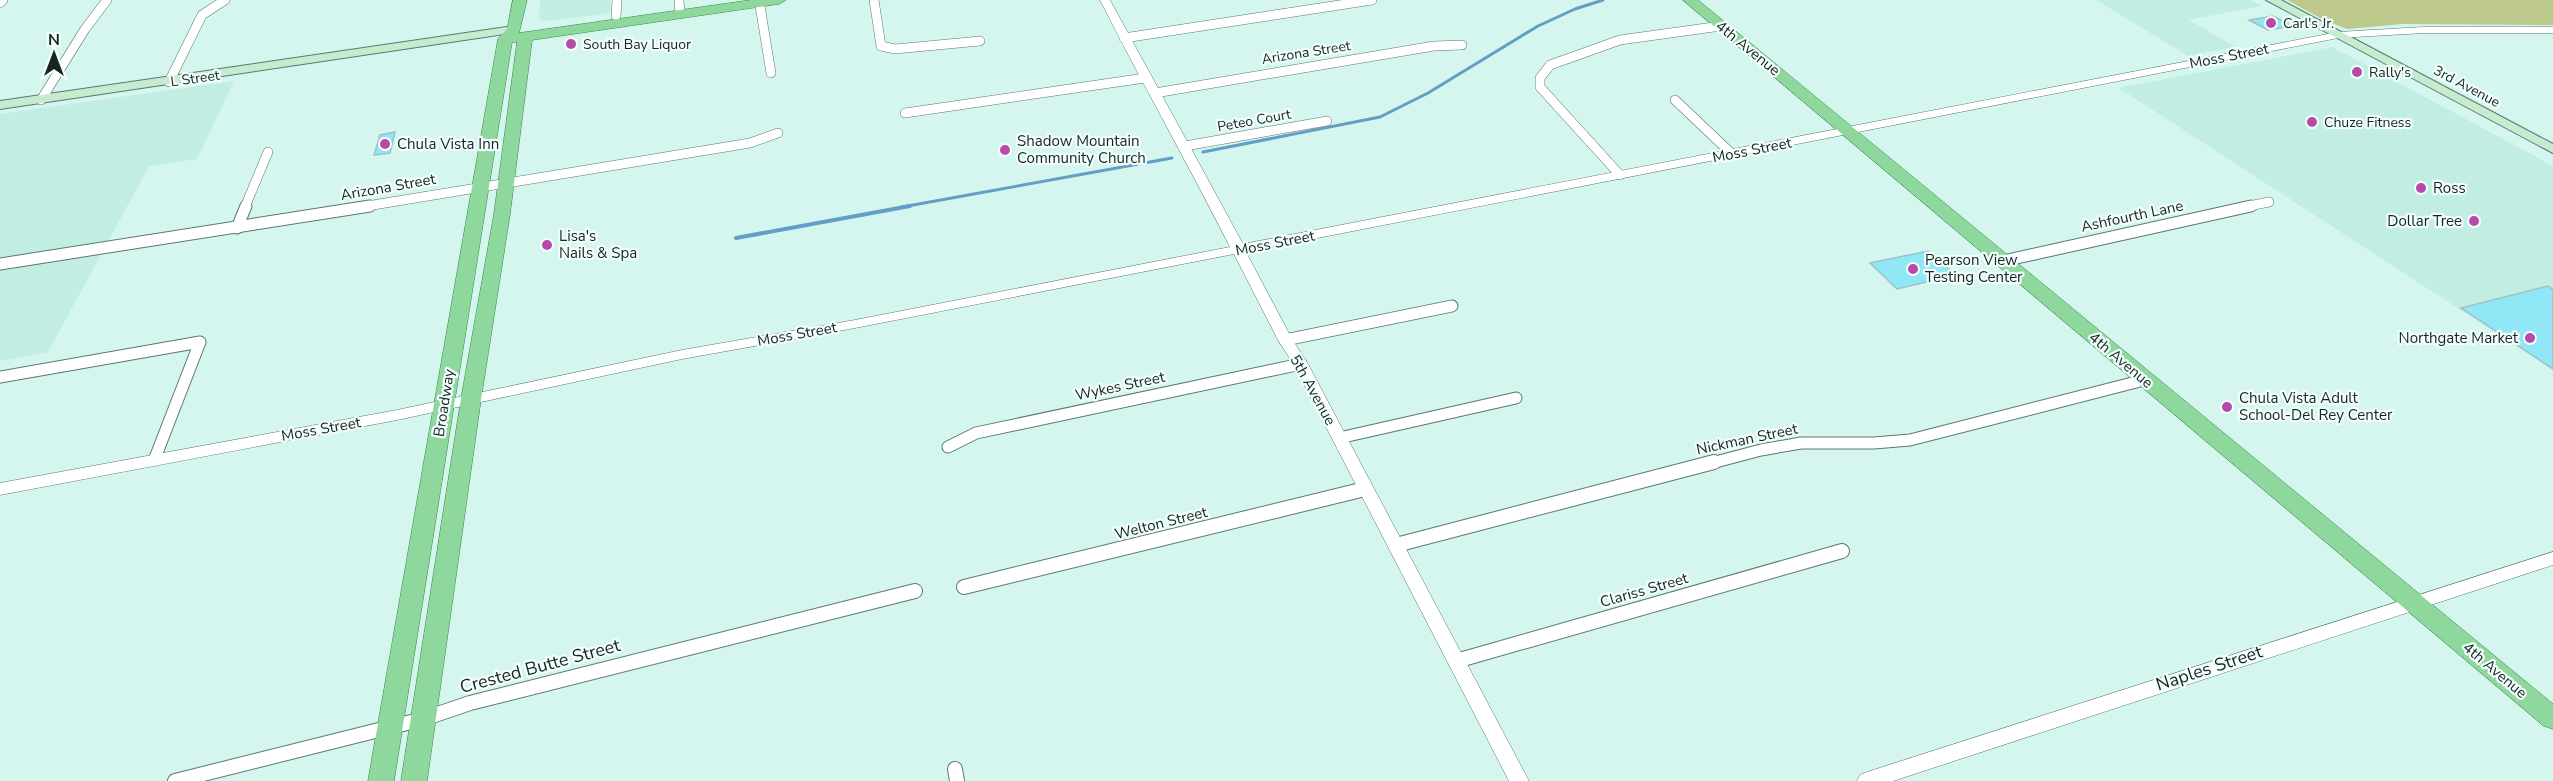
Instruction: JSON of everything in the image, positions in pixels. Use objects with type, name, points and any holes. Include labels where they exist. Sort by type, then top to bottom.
[{"type":"main road","name":"Broadway","points":[[414,781],[471,399],[502,214],[515,35],[520,0]]},
{"type":"main road","name":"L Street","points":[[515,35],[616,16],[737,0]]},
{"type":"main road","name":"L Street","points":[[0,105],[390,50],[415,50],[679,7],[779,0]]},
{"type":"main road","name":"4th Avenue","points":[[1690,0],[2553,719]]},
{"type":"main road","name":"3rd Avenue","points":[[2272,0],[2553,149]]},
{"type":"main road","name":"Broadway","points":[[381,781],[480,186],[515,35]]},
{"type":"street","points":[[0,3],[3,0]]},
{"type":"street","points":[[41,99],[85,29],[107,0]]},
{"type":"street","points":[[169,82],[202,15],[225,0]]},
{"type":"street","points":[[616,16],[617,0]]},
{"type":"street","points":[[874,0],[881,46],[895,49],[980,41]]},
{"type":"street","name":"5th Avenue","points":[[1105,0],[1145,78],[1185,146],[1285,340],[1301,364],[1519,781]]},
{"type":"street","points":[[1124,38],[1371,0]]},
{"type":"street","points":[[760,1],[771,73]]},
{"type":"street","points":[[1620,175],[1540,87],[1543,72],[1550,65],[1620,40],[1720,26]]},
{"type":"street","name":"Moss Street","points":[[0,489],[443,405],[713,349],[1238,250],[2338,35],[2435,30],[2553,30]]},
{"type":"street","name":"Arizona Street","points":[[1155,93],[1434,46],[1462,45]]},
{"type":"street","points":[[905,113],[1145,78]]},
{"type":"street","points":[[1675,100],[1732,153]]},
{"type":"street","name":"Peteo Court","points":[[1185,146],[1327,121]]},
{"type":"street","name":"Arizona Street","points":[[0,264],[237,228],[750,143],[778,133]]},
{"type":"street","points":[[237,228],[268,152]]},
{"type":"street","name":"Ashfourth Lane","points":[[2003,261],[2269,202]]},
{"type":"street","points":[[1285,340],[1452,306]]},
{"type":"street","points":[[0,378],[200,342],[155,458]]},
{"type":"street","name":"Wykes Street","points":[[948,447],[976,433],[1301,364]]},
{"type":"street","name":"Nickman Street","points":[[1396,545],[1761,450],[1801,443],[1874,443],[1910,440],[2144,380]]},
{"type":"street","points":[[1339,438],[1516,398]]},
{"type":"street","name":"Welton Street","points":[[964,586],[1365,489]]},
{"type":"street","name":"Clariss Street","points":[[1456,661],[1842,551]]},
{"type":"street","name":"Naples Street","points":[[1867,781],[2553,558]]},
{"type":"street","name":"Crested Butte Street","points":[[175,781],[423,720],[470,703],[915,591]]},
{"type":"shaded area","points":[[540,0],[611,0],[610,13],[546,21],[539,18]]},
{"type":"shaded area","points":[[2096,0],[2251,0],[2261,6],[2189,20],[2235,47],[2188,56]]},
{"type":"shaded area","points":[[2332,47],[2553,166],[2553,370],[2119,88]]},
{"type":"shaded area","points":[[234,81],[197,159],[149,166],[48,352],[0,361],[0,114]]},
{"type":"green space","points":[[2287,0],[2553,0],[2553,25],[2403,24],[2347,29],[2326,21]]},
{"type":"building","name":"Carl's Jr.","points":[[2273,16],[2292,26],[2268,30],[2249,20]]},
{"type":"building","points":[[395,132],[390,153],[374,155],[380,135]]},
{"type":"building","name":"Pearson View Testing Center","points":[[1928,251],[1956,275],[1897,289],[1870,263]]},
{"type":"building","name":"Northgate Market","points":[[2548,286],[2553,290],[2553,369],[2461,308]]},
{"type":"waterway","points":[[1203,152],[1380,117],[1428,93],[1538,26],[1575,9],[1603,0]]},
{"type":"waterway","points":[[902,207],[1172,158]]},
{"type":"waterway","points":[[736,238],[910,206]]},
{"type":"place","name":"Carl's Jr.","points":[[2271,23]]},
{"type":"place","name":"South Bay Liquor","points":[[571,44]]},
{"type":"place","name":"Rally's","points":[[2357,72]]},
{"type":"place","name":"Chuze Fitness","points":[[2312,122]]},
{"type":"place","name":"Chula Vista Inn","points":[[385,144]]},
{"type":"place","name":"Shadow Mountain Community Church","points":[[1005,150]]},
{"type":"place","name":"Ross","points":[[2421,188]]},
{"type":"place","name":"Dollar Tree","points":[[2474,221]]},
{"type":"place","name":"Lisa's Nails & Spa","points":[[547,245]]},
{"type":"place","name":"Pearson View Testing Center","points":[[1913,269]]},
{"type":"place","name":"Northgate Market","points":[[2530,338]]},
{"type":"place","name":"Chula Vista Adult School-Del Rey Center","points":[[2227,407]]}]
